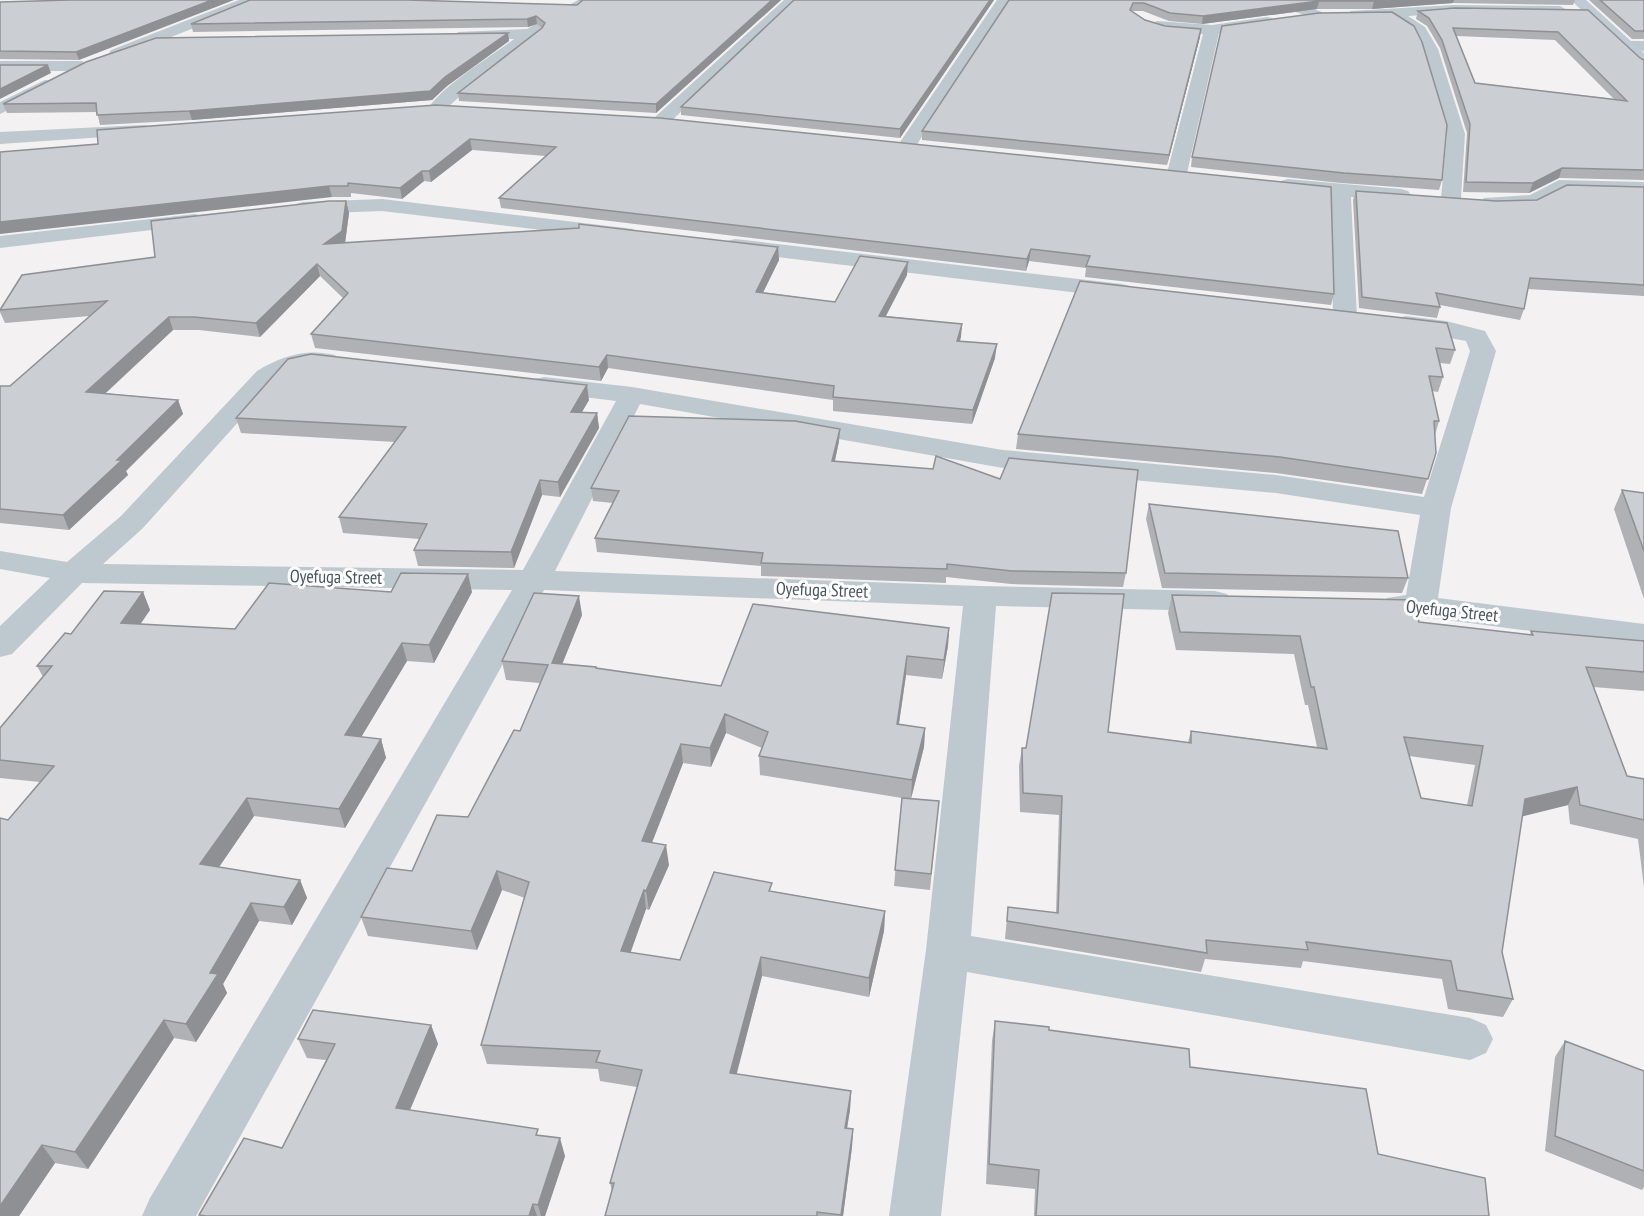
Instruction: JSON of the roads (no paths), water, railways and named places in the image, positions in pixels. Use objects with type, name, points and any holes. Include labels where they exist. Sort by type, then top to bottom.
[{"type":"street","points":[[0,109],[92,62],[252,0]]},
{"type":"street","points":[[684,123],[655,121],[792,0]]},
{"type":"street","points":[[907,145],[1004,0]]},
{"type":"street","points":[[1277,0],[1327,15]]},
{"type":"street","points":[[1488,0],[1514,9]]},
{"type":"street","points":[[555,6],[583,3]]},
{"type":"street","points":[[438,107],[454,92],[530,34],[583,3]]},
{"type":"street","points":[[1587,4],[1644,62]]},
{"type":"street","points":[[1147,22],[1170,27],[1212,30],[1327,15],[1395,14],[1453,9],[1514,9],[1587,4],[1644,46]]},
{"type":"street","points":[[1395,14],[1420,30],[1430,49],[1456,134],[1451,198]]},
{"type":"street","points":[[1177,173],[1212,30]]},
{"type":"street","points":[[450,36],[530,34]]},
{"type":"street","points":[[156,39],[190,39]]},
{"type":"street","points":[[1627,46],[1644,46]]},
{"type":"street","points":[[0,66],[92,62]]},
{"type":"street","points":[[415,109],[461,108]]},
{"type":"street","points":[[0,138],[158,129]]},
{"type":"street","points":[[883,143],[930,147]]},
{"type":"street","points":[[1153,170],[1200,175]]},
{"type":"street","points":[[1271,183],[1341,191],[1493,202],[1534,201],[1559,186],[1644,188]]},
{"type":"street","points":[[1341,191],[1353,318],[1446,328],[1466,333],[1476,336],[1483,351],[1436,508],[1420,606]]},
{"type":"street","points":[[285,210],[332,205],[382,206],[644,236]]},
{"type":"street","points":[[0,242],[214,218]]},
{"type":"street","points":[[715,244],[1143,293]]},
{"type":"street","points":[[0,646],[74,573],[132,522],[266,376],[286,364],[315,358],[350,362]]},
{"type":"street","points":[[514,381],[632,394],[1004,459],[1276,484],[1436,508]]},
{"type":"street","points":[[168,1216],[534,580],[632,394]]},
{"type":"street","name":"Oyefuga Street","points":[[0,560],[74,573],[534,580],[980,596],[1242,602]]},
{"type":"street","points":[[915,1216],[948,950],[980,596]]},
{"type":"street","name":"Oyefuga Street","points":[[1372,604],[1420,606],[1644,635]]},
{"type":"street","points":[[948,950],[1470,1039]]}]
